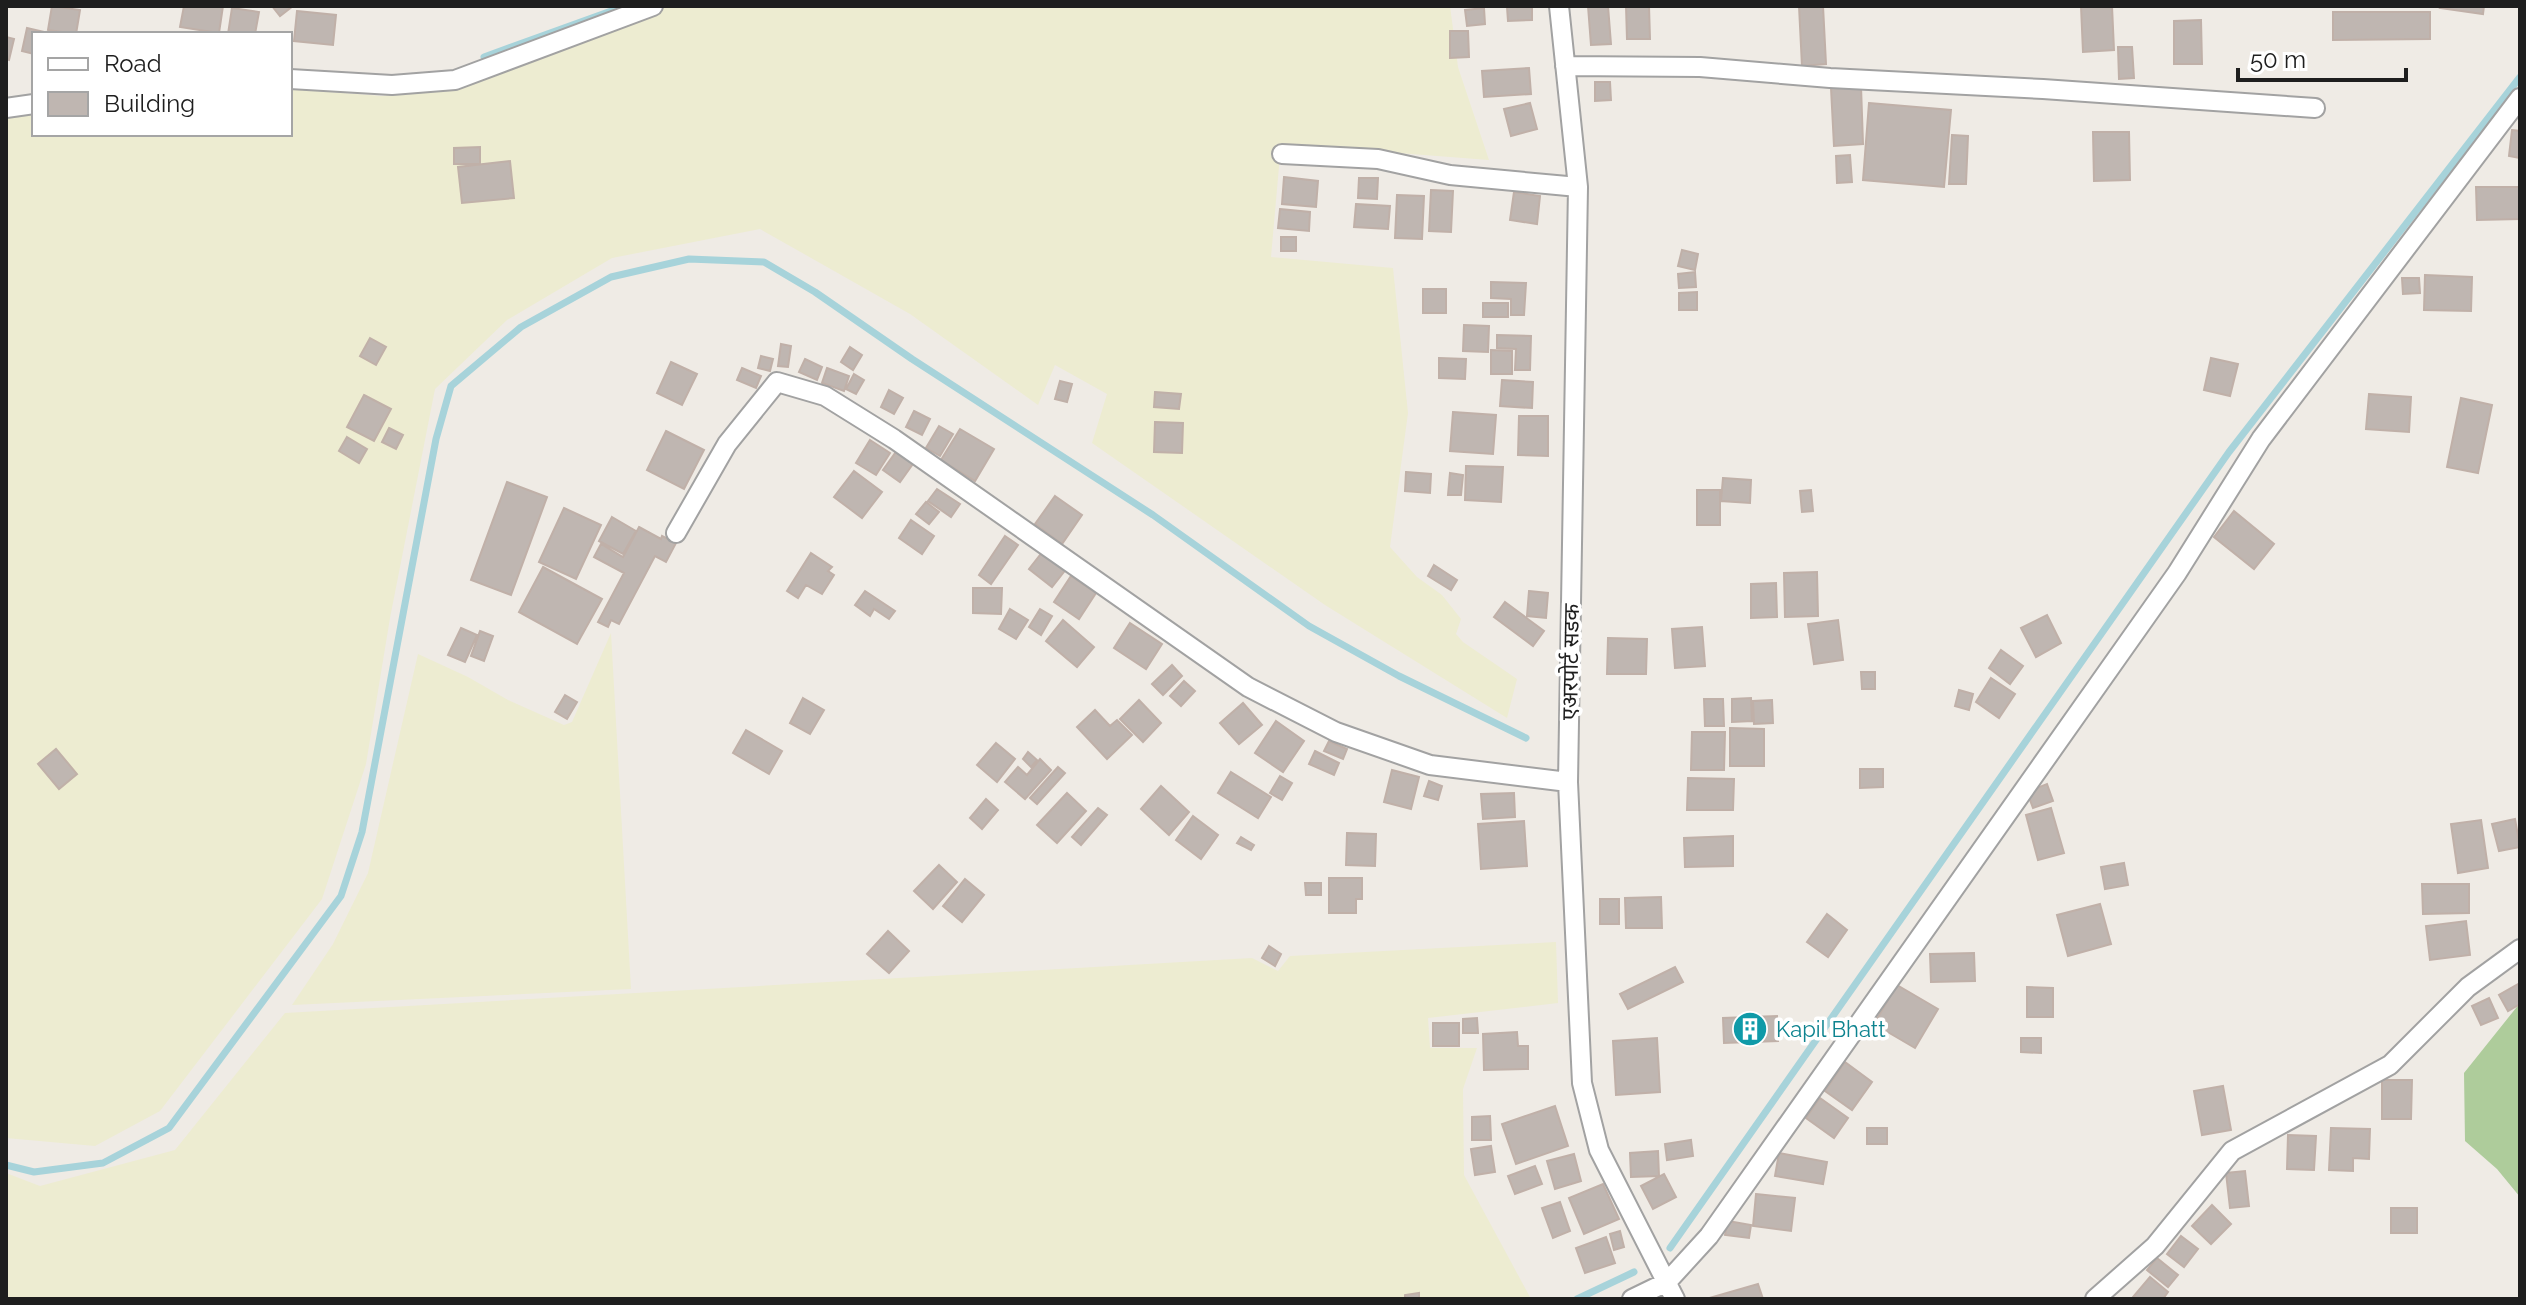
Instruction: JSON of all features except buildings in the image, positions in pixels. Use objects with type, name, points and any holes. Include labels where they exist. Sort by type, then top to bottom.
[{"type":"street","points":[[292,79],[392,85],[455,80],[653,6]]},
{"type":"street","name":"एअरपोर्ट सडक","points":[[1559,6],[1578,187],[1568,782],[1582,1083],[1599,1150],[1671,1291]]},
{"type":"street","points":[[1565,66],[1700,67],[2315,108]]},
{"type":"street","points":[[1632,1299],[1671,1291],[2177,573],[2261,439],[2520,98]]},
{"type":"street","points":[[6,108],[32,104]]},
{"type":"street","points":[[1282,154],[1378,159],[1450,175],[1578,187]]},
{"type":"street","points":[[676,533],[727,444],[777,382],[825,396],[837,403],[1058,552],[1248,687],[1336,732],[1430,765],[1568,782]]},
{"type":"street","points":[[2095,1299],[2155,1246],[2232,1151],[2390,1065],[2468,987],[2520,949]]},
{"type":"green space","points":[[670,6],[1450,6],[1458,67],[1489,160],[1281,144],[1271,257],[1393,268],[1408,413],[1390,547],[1417,577],[1442,595],[1461,619],[1456,634],[1463,642],[1517,679],[1507,718],[1325,605],[1092,443],[1107,394],[1055,365],[1038,405],[910,314],[760,229],[612,258],[507,320],[435,389],[390,618],[366,764],[322,899],[160,1111],[95,1146],[6,1138],[6,117],[32,112],[32,136],[292,136],[292,89],[382,96],[455,83]]},
{"type":"green space","points":[[611,633],[631,989],[292,1005],[333,944],[368,873],[418,654],[564,725],[572,722]]},
{"type":"green space","points":[[1556,942],[1558,1003],[1428,1018],[1430,1048],[1477,1048],[1463,1089],[1464,1175],[1531,1299],[6,1299],[6,1173],[40,1186],[175,1150],[285,1013],[1252,958],[1278,971],[1290,956]]},
{"type":"green space","points":[[2520,1003],[2520,1197],[2497,1169],[2465,1141],[2464,1073]]},
{"type":"waterway","points":[[484,57],[625,6]]},
{"type":"waterway","points":[[1670,1248],[2229,452],[2520,77]]},
{"type":"waterway","points":[[6,1165],[34,1172],[103,1163],[169,1128],[341,896],[362,832],[436,439],[451,386],[521,327],[611,277],[689,259],[764,262],[815,292],[912,359],[1153,515],[1309,626],[1399,676],[1526,738]]},
{"type":"waterway","points":[[1577,1299],[1634,1272]]},
{"type":"place","name":"Kapil Bhatt","points":[[1750,1029]]}]
